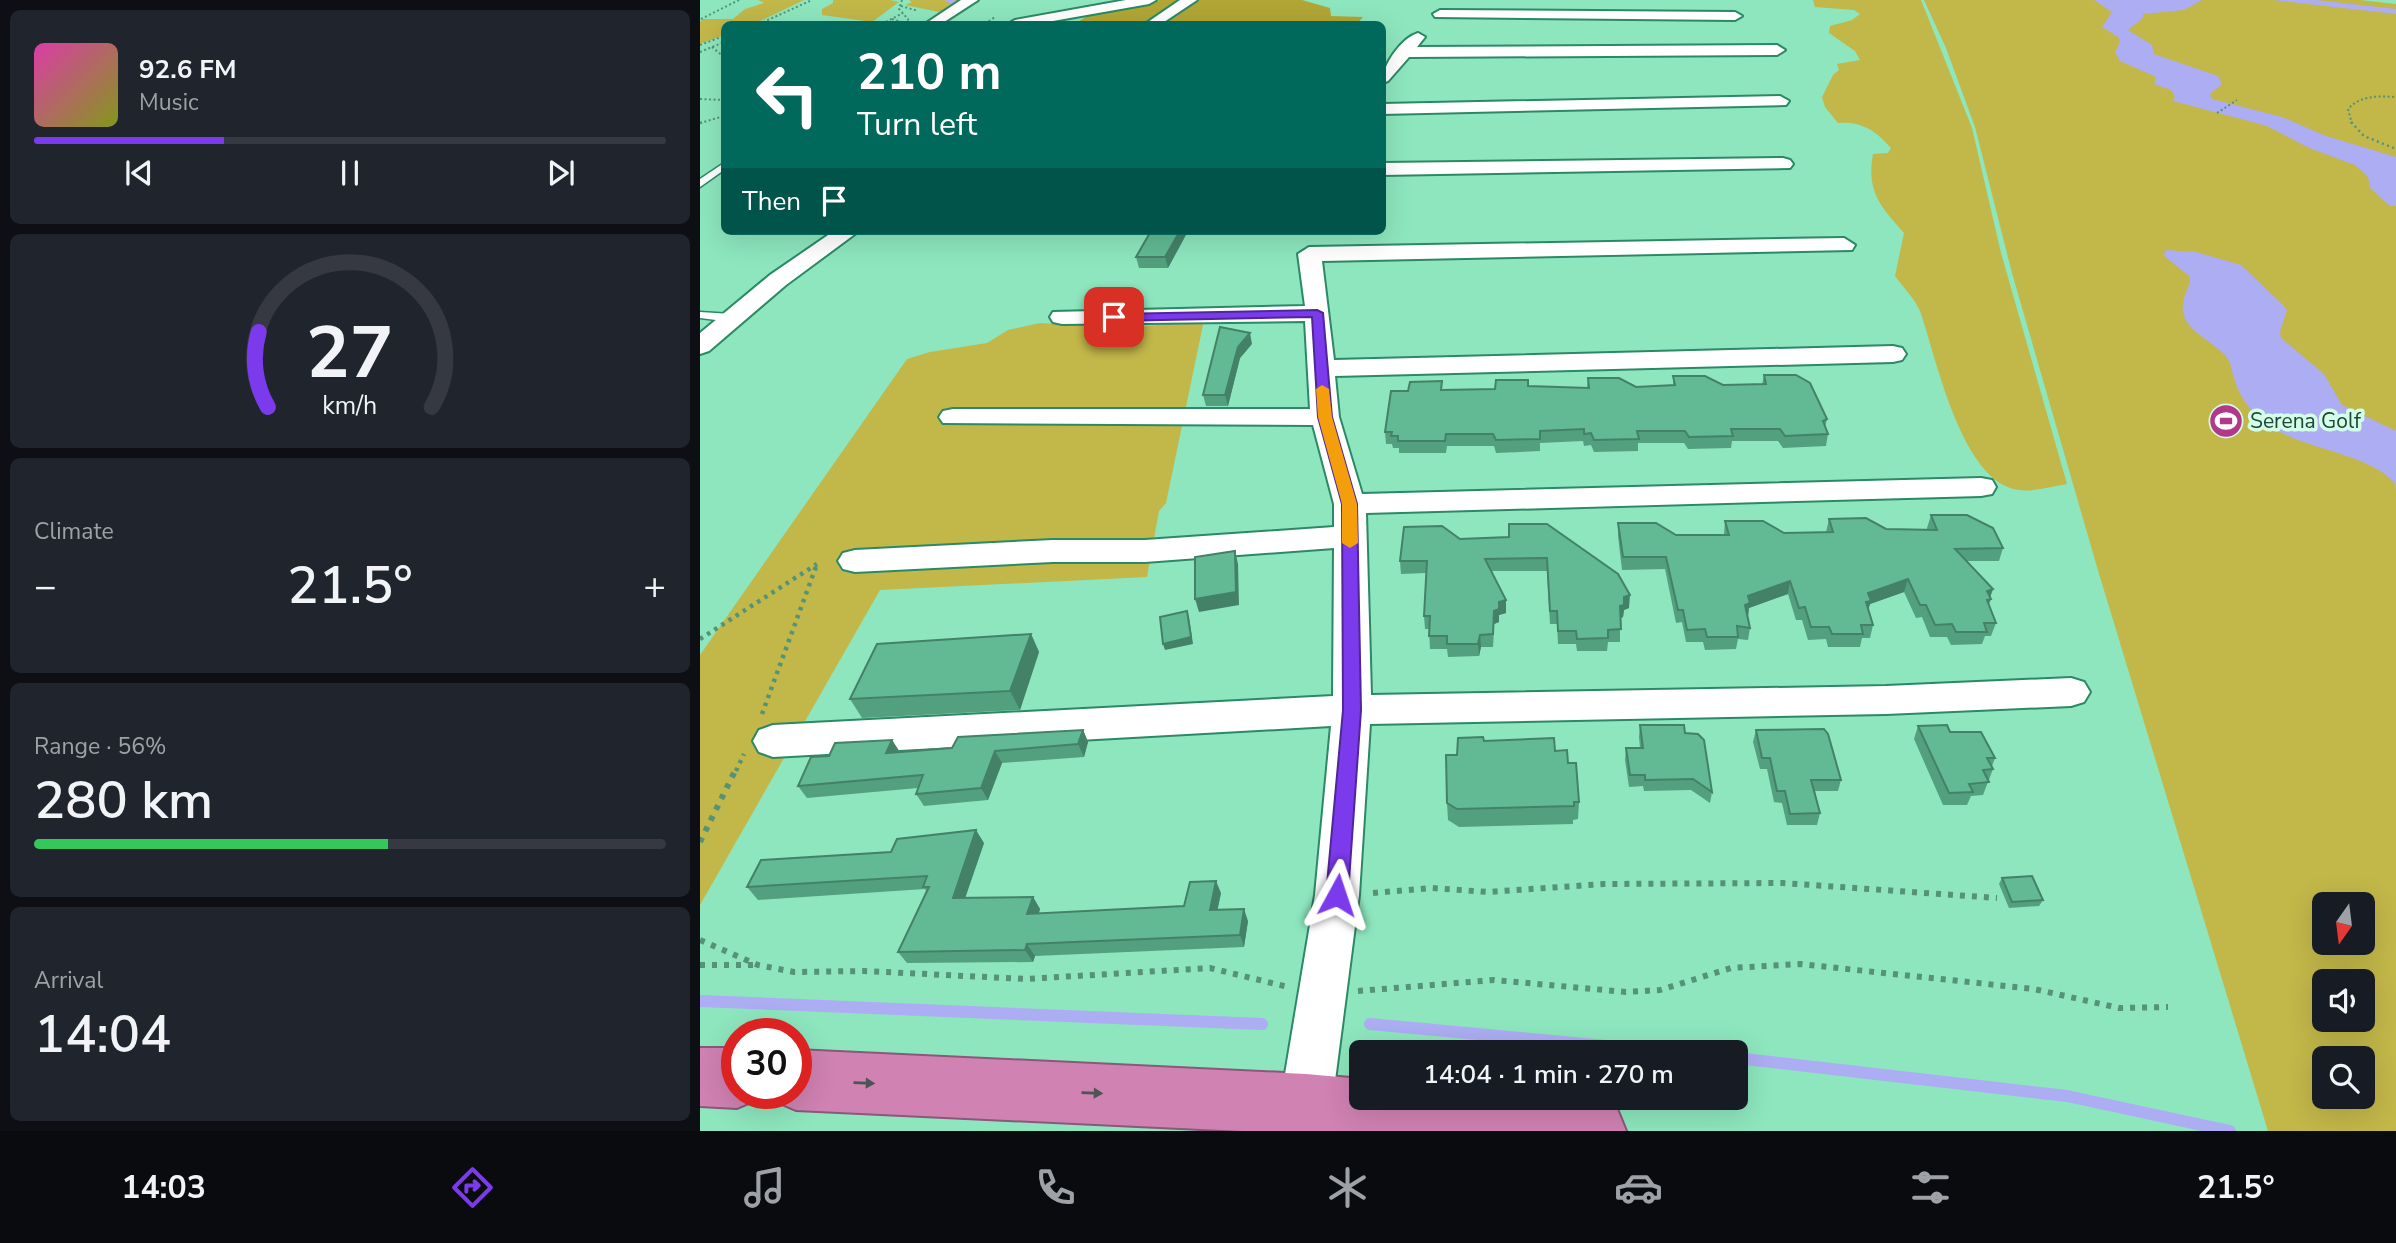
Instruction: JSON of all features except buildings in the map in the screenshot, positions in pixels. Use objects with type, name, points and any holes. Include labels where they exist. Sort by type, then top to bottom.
[{"type":"highway","points":[[700,1077],[721,1078]]},
{"type":"highway","points":[[812,1081],[1306,1104],[1595,1131]]},
{"type":"street","points":[[937,21],[971,0]]},
{"type":"street","points":[[1031,21],[1149,0]]},
{"type":"street","points":[[1157,21],[1190,0]]},
{"type":"street","points":[[1386,73],[1455,0]]},
{"type":"street","points":[[1440,14],[1735,16]]},
{"type":"street","points":[[1403,52],[1777,50]]},
{"type":"street","points":[[1386,108],[1780,101]]},
{"type":"street","points":[[1386,169],[1783,163]]},
{"type":"street","points":[[700,346],[778,280],[842,235]]},
{"type":"street","points":[[1306,1104],[1337,895],[1352,710],[1350,520],[1325,417],[1317,313],[1306,243],[1844,245]]},
{"type":"street","points":[[1062,317],[1317,313]]},
{"type":"street","points":[[1320,368],[1893,354]]},
{"type":"street","points":[[953,417],[1325,417]]},
{"type":"street","points":[[855,561],[1053,551],[1145,551],[1350,520],[1981,487]]},
{"type":"street","points":[[760,736],[1352,710],[1873,700],[2071,692]]},
{"type":"lane","points":[[700,184],[721,168]]},
{"type":"lane","points":[[700,315],[732,318]]},
{"type":"path","points":[[700,19],[739,0]]},
{"type":"path","points":[[802,3],[806,0]]},
{"type":"path","points":[[765,21],[812,0]]},
{"type":"path","points":[[897,0],[902,1],[900,9],[908,21]]},
{"type":"path","points":[[888,21],[903,13]]},
{"type":"path","points":[[892,19],[898,21]]},
{"type":"path","points":[[700,45],[721,38]]},
{"type":"path","points":[[712,42],[710,46],[721,55]]},
{"type":"path","points":[[700,52],[721,44]]},
{"type":"path","points":[[2396,97],[2365,98],[2351,103],[2348,118],[2362,135],[2396,149]]},
{"type":"path","points":[[700,99],[721,100]]},
{"type":"path","points":[[2217,113],[2237,100]]},
{"type":"path","points":[[700,123],[721,117]]},
{"type":"path","points":[[700,639],[817,564],[760,736],[700,842]]},
{"type":"path","points":[[1337,895],[1432,888],[1488,892],[1604,884],[1783,883],[1997,898]]},
{"type":"path","points":[[700,940],[758,965]]},
{"type":"path","points":[[700,965],[758,965],[794,972],[864,971],[1026,979],[1210,968],[1321,995],[1429,983],[1494,980],[1626,992],[1660,990],[1731,968],[1800,964],[2034,989],[2119,1008],[2168,1007]]},
{"type":"shaded area","points":[[758,0],[804,0],[760,21],[721,21],[721,36],[700,44],[700,22],[703,19],[733,19],[745,9],[764,3]]},
{"type":"shaded area","points":[[833,0],[899,2],[873,21],[822,15],[822,9],[833,3]]},
{"type":"shaded area","points":[[909,0],[964,0],[944,13],[905,5],[912,2]]},
{"type":"shaded area","points":[[1160,0],[1302,0],[1330,8],[1331,16],[1363,17],[1360,21],[1080,21],[1090,14]]},
{"type":"shaded area","points":[[1813,0],[1921,0],[1972,128],[2001,253],[2067,484],[2037,490],[2019,490],[1999,482],[1981,465],[1966,442],[1943,386],[1920,311],[1895,276],[1904,233],[1877,198],[1871,167],[1873,154],[1888,153],[1891,148],[1868,128],[1838,123],[1825,107],[1822,97],[1833,75],[1839,70],[1837,64],[1860,60],[1855,51],[1829,33],[1830,26],[1852,20],[1860,14],[1854,10],[1815,7]]},
{"type":"shaded area","name":"Serena Golf","points":[[1924,0],[2360,0],[2396,4],[2396,1131],[2268,1131],[2097,567],[2012,273],[1975,127],[1946,48]]},
{"type":"shaded area","points":[[1204,320],[1166,503],[1159,511],[1147,577],[880,590],[700,905],[700,655],[907,359],[930,352],[987,343],[1008,330],[1040,323],[1129,328]]},
{"type":"water","points":[[2094,0],[2202,0],[2184,10],[2143,14],[2143,18],[2128,30],[2152,45],[2154,54],[2218,76],[2222,84],[2210,94],[2212,99],[2282,117],[2326,136],[2396,157],[2396,206],[2390,206],[2370,188],[2368,177],[2355,165],[2309,148],[2267,126],[2173,101],[2175,97],[2171,90],[2154,84],[2156,77],[2120,61],[2115,52],[2120,42],[2118,37],[2102,27],[2112,12]]},
{"type":"water","points":[[2273,0],[2316,0],[2396,9],[2396,14]]},
{"type":"water","points":[[2166,250],[2196,252],[2241,265],[2282,304],[2287,310],[2280,331],[2281,338],[2324,374],[2342,405],[2396,431],[2396,489],[2394,482],[2368,464],[2287,435],[2254,413],[2240,394],[2226,357],[2196,332],[2185,318],[2184,297],[2190,283],[2189,276],[2163,255]]},
{"type":"waterway","points":[[948,0],[953,2]]},
{"type":"waterway","points":[[700,1001],[1262,1024]]},
{"type":"waterway","points":[[1370,1024],[1541,1040]]},
{"type":"waterway","points":[[1748,1059],[2067,1096],[2230,1131]]},
{"type":"slow traffic","points":[[1322,389],[1325,417],[1350,504],[1350,543]]},
{"type":"place","name":"Serena Golf","points":[[2226,421]]},
{"type":"route","points":[[1114,317],[1317,313],[1325,417],[1350,504],[1352,710],[1337,895]]}]
